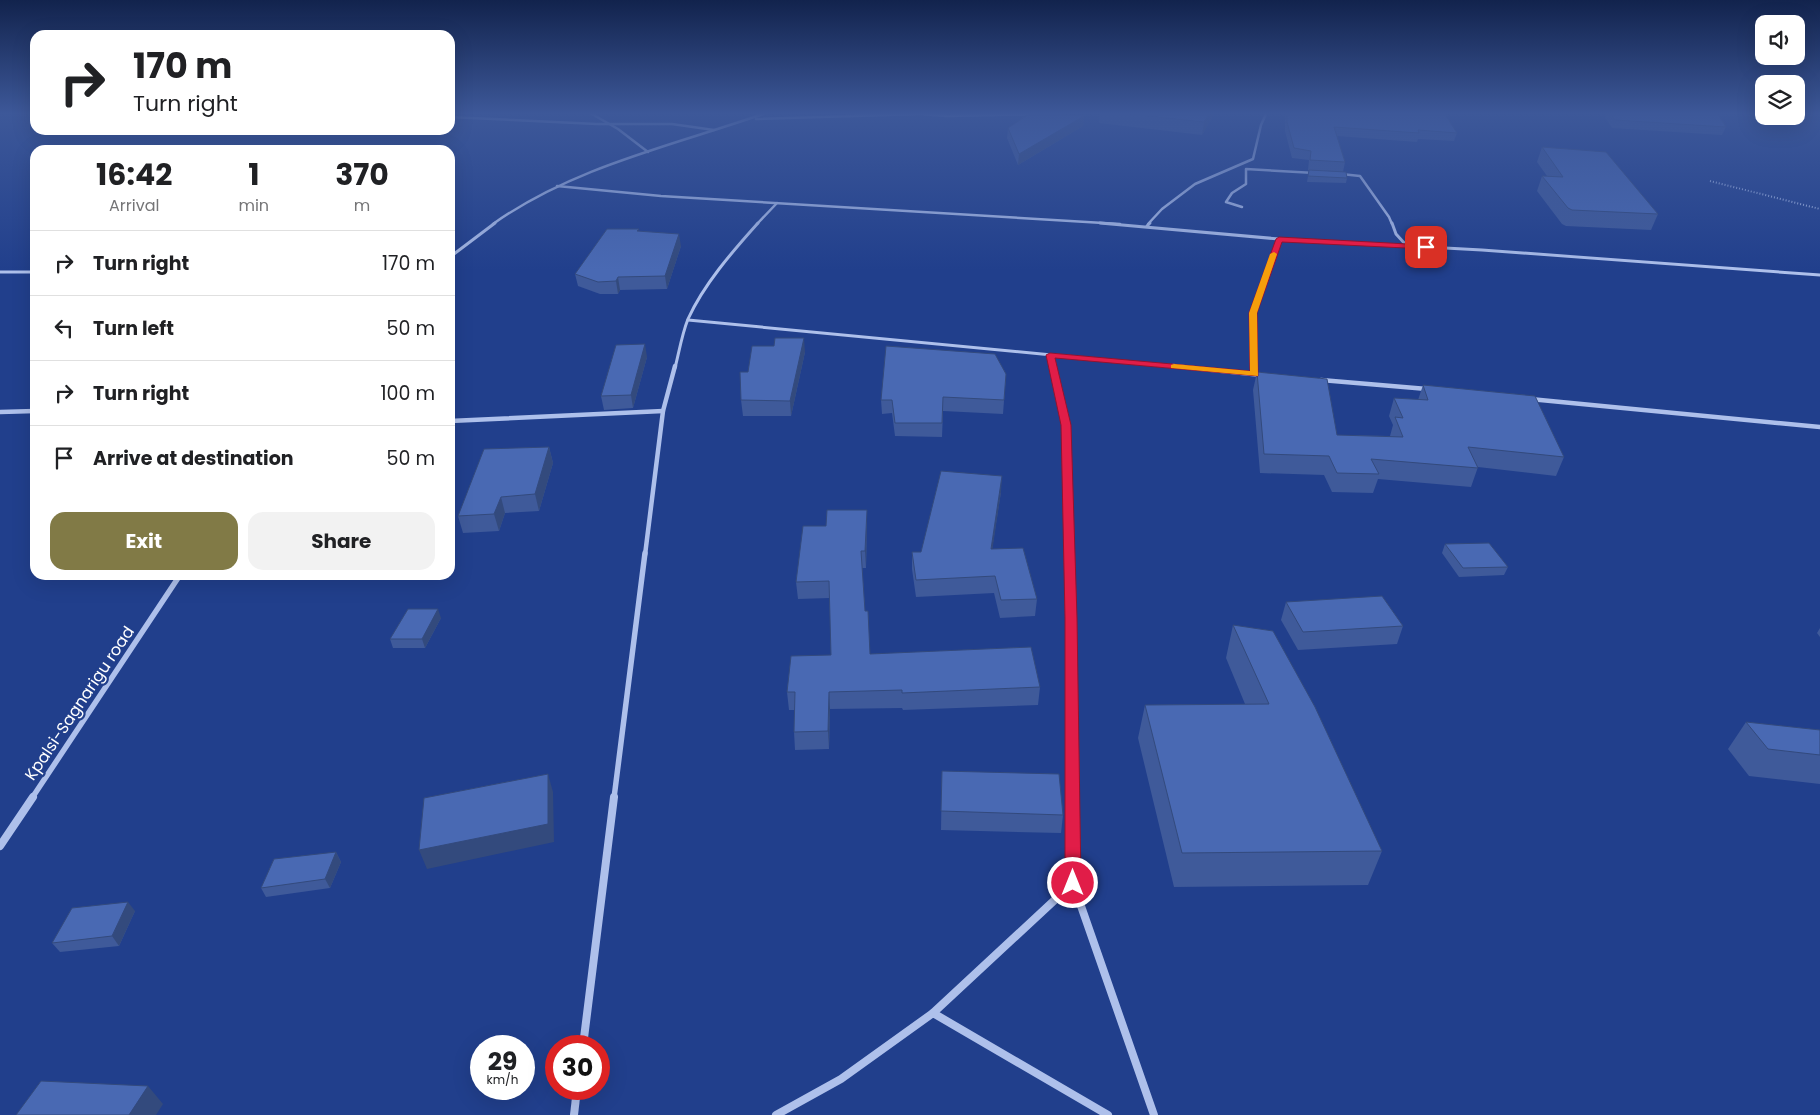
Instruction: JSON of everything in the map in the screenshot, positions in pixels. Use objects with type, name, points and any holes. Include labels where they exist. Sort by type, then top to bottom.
[{"type":"street","points":[[455,253],[502,218],[557,186],[610,166]]},
{"type":"street","points":[[1147,226],[1162,209],[1195,184],[1237,166]]},
{"type":"street","points":[[1242,207],[1226,202],[1232,193],[1246,184],[1246,169],[1322,173]]},
{"type":"street","points":[[1332,174],[1360,176],[1384,209],[1396,234],[1407,246]]},
{"type":"street","points":[[557,186],[603,192],[1147,226],[1279,239],[1407,246],[1819,276]]},
{"type":"street","points":[[584,1035],[663,411],[688,320],[710,282],[738,244],[777,203]]},
{"type":"street","points":[[1254,374],[1253,313],[1279,239]]},
{"type":"street","points":[[0,272],[30,272]]},
{"type":"street","points":[[688,320],[1264,375]]},
{"type":"street","points":[[1050,355],[1066,425],[1071,618],[1073,883],[1154,1115]]},
{"type":"street","points":[[1314,379],[1432,390]]},
{"type":"street","points":[[1520,398],[1820,427]]},
{"type":"street","points":[[0,412],[30,411]]},
{"type":"street","points":[[455,421],[663,411]]},
{"type":"street","name":"Kpalsi-Sagnarigu road","points":[[0,846],[177,580]]},
{"type":"street","points":[[776,1115],[841,1079],[933,1013],[1073,883]]},
{"type":"street","points":[[933,1013],[1108,1115]]},
{"type":"street","points":[[574,1115],[576,1100]]},
{"type":"path","points":[[1710,181],[1820,210]]},
{"type":"building","points":[[1555,166],[1618,166],[1658,214],[1572,210],[1568,208],[1542,176],[1563,177]]},
{"type":"building","points":[[1309,170],[1346,172],[1347,178],[1308,176]]},
{"type":"building","points":[[607,229],[639,229],[637,231],[679,234],[665,276],[618,277],[616,281],[598,282],[575,274]]},
{"type":"building","points":[[775,338],[804,338],[790,401],[741,400],[740,372],[748,372],[752,346],[774,346]]},
{"type":"building","points":[[645,344],[631,395],[601,396],[616,345]]},
{"type":"building","points":[[886,346],[995,354],[1006,374],[1004,400],[943,397],[942,423],[895,423],[892,400],[881,400]]},
{"type":"building","points":[[1257,372],[1327,379],[1337,435],[1403,437],[1395,417],[1403,418],[1394,398],[1428,400],[1423,385],[1535,396],[1564,457],[1468,447],[1478,468],[1371,459],[1379,474],[1337,473],[1329,456],[1264,454]]},
{"type":"building","points":[[549,447],[535,494],[501,497],[494,514],[458,516],[484,449]]},
{"type":"building","points":[[941,471],[1002,476],[991,549],[1023,548],[1037,599],[1001,600],[995,576],[916,580],[912,552],[921,552]]},
{"type":"building","points":[[827,510],[867,510],[865,551],[861,551],[865,611],[868,611],[870,654],[1031,647],[1040,687],[902,693],[902,690],[829,692],[828,731],[794,732],[795,692],[787,692],[791,656],[831,655],[829,581],[796,582],[803,526],[826,526]]},
{"type":"building","points":[[1489,543],[1508,567],[1463,568],[1445,544]]},
{"type":"building","points":[[1382,596],[1403,626],[1303,632],[1286,602]]},
{"type":"building","points":[[408,609],[438,609],[422,639],[390,639]]},
{"type":"building","points":[[1233,625],[1273,631],[1315,707],[1382,851],[1182,853],[1145,705],[1269,704]]},
{"type":"building","points":[[1746,722],[1820,730],[1820,755],[1768,749]]},
{"type":"building","points":[[942,771],[1059,774],[1063,815],[941,811]]},
{"type":"building","points":[[548,774],[548,824],[419,850],[424,798]]},
{"type":"building","points":[[336,852],[325,879],[261,888],[274,859]]},
{"type":"building","points":[[128,902],[112,936],[52,943],[72,908]]},
{"type":"building","points":[[41,1081],[148,1086],[129,1115],[16,1115]]},
{"type":"slow traffic","points":[[1174,367],[1254,374],[1253,313],[1274,254]]},
{"type":"route","points":[[1073,883],[1071,618],[1066,425],[1050,355],[1254,374],[1253,313],[1279,239],[1426,247]]}]
